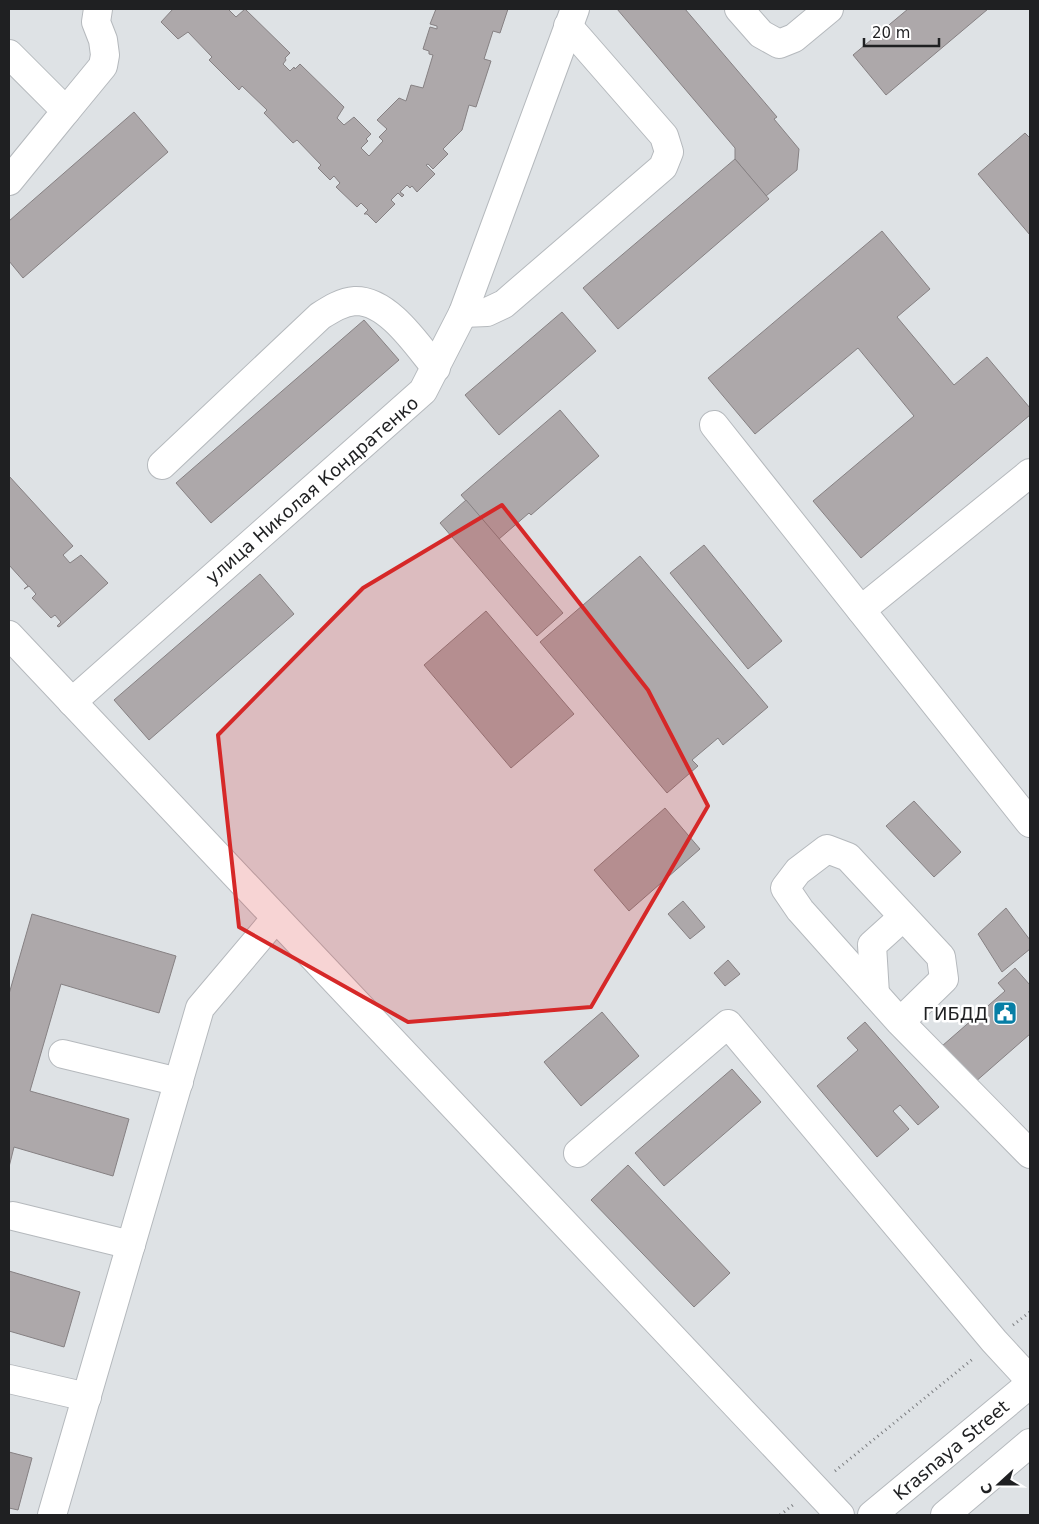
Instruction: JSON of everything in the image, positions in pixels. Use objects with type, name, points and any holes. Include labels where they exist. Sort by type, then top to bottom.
[{"type":"street","points":[[9,181],[103,66],[105,55],[103,40],[96,22],[98,9]]},
{"type":"street","points":[[739,9],[761,34],[779,44],[794,38],[829,9]]},
{"type":"street","points":[[463,313],[487,312],[504,304],[663,167],[669,152],[664,136],[572,17]]},
{"type":"street","name":"улица Николая Кондратенко","points":[[72,702],[423,391],[463,313],[572,17]]},
{"type":"street","points":[[9,54],[66,111]]},
{"type":"street","points":[[162,465],[320,316],[336,306],[356,301],[376,306],[393,317],[436,368]]},
{"type":"street","points":[[714,425],[1030,823]]},
{"type":"street","points":[[861,610],[1030,473]]},
{"type":"street","points":[[9,635],[840,1515]]},
{"type":"street","points":[[900,1022],[944,979],[941,957],[848,857],[827,849],[798,871],[785,888],[800,910],[900,1022],[1030,1154]]},
{"type":"street","points":[[875,994],[872,945],[903,917]]},
{"type":"street","points":[[52,1515],[200,1008],[276,918]]},
{"type":"street","points":[[578,1153],[728,1024],[994,1341],[1030,1380]]},
{"type":"street","points":[[63,1054],[179,1082]]},
{"type":"street","points":[[13,1216],[131,1245]]},
{"type":"street","points":[[9,1379],[87,1397]]},
{"type":"street","name":"Krasnaya Street","points":[[872,1515],[1030,1384]]},
{"type":"street","points":[[945,1515],[1030,1443]]},
{"type":"path","points":[[780,1515],[1030,1312]]},
{"type":"highlighted area","points":[[502,505],[648,690],[708,806],[591,1007],[408,1022],[239,927],[218,735],[363,588]]},
{"type":"building","points":[[173,9],[230,9],[236,17],[245,9],[290,53],[285,58],[286,60],[283,64],[290,71],[300,64],[344,107],[337,118],[344,125],[354,117],[371,134],[366,139],[368,141],[361,148],[369,156],[383,141],[379,137],[387,129],[377,120],[399,98],[406,101],[411,85],[423,88],[433,55],[423,49],[430,27],[437,29],[437,26],[430,24],[436,9],[508,9],[500,33],[493,31],[484,59],[491,61],[476,107],[469,105],[462,130],[443,149],[448,154],[433,169],[428,164],[426,165],[435,174],[417,192],[412,186],[410,188],[407,185],[400,192],[404,195],[402,197],[398,193],[391,200],[395,204],[376,223],[367,214],[364,214],[368,210],[361,203],[357,207],[336,187],[340,183],[334,176],[330,180],[318,168],[321,165],[297,140],[293,143],[264,113],[267,110],[242,86],[239,90],[209,60],[212,57],[188,32],[178,39],[161,22]]},
{"type":"building","points":[[617,9],[685,9],[777,117],[774,119],[799,149],[797,170],[766,196],[735,159],[735,148]]},
{"type":"building","points":[[908,9],[988,9],[886,95],[853,55]]},
{"type":"building","points":[[134,112],[168,152],[23,278],[9,261],[9,221]]},
{"type":"building","points":[[1025,133],[1030,138],[1030,235],[978,174]]},
{"type":"building","points":[[735,159],[769,199],[618,329],[583,288]]},
{"type":"building","points":[[882,231],[930,289],[897,317],[954,385],[987,357],[1030,408],[1030,415],[861,558],[813,501],[914,416],[858,348],[755,434],[708,378]]},
{"type":"building","points":[[562,312],[596,351],[499,435],[465,395]]},
{"type":"building","points":[[364,320],[399,360],[211,523],[176,483]]},
{"type":"building","points":[[560,410],[599,456],[531,515],[529,513],[499,539],[461,495]]},
{"type":"building","points":[[9,476],[73,546],[63,555],[70,563],[81,555],[108,583],[59,627],[57,626],[61,622],[55,615],[51,618],[32,598],[36,594],[29,586],[24,589],[28,586],[9,565]]},
{"type":"building","points":[[466,500],[563,613],[537,636],[440,523]]},
{"type":"building","points":[[704,545],[782,641],[748,669],[670,573]]},
{"type":"building","points":[[640,556],[768,707],[723,745],[718,738],[692,760],[698,766],[667,793],[540,642]]},
{"type":"building","points":[[260,574],[294,614],[149,740],[114,700]]},
{"type":"building","points":[[486,611],[574,714],[511,768],[424,665]]},
{"type":"building","points":[[914,801],[961,852],[934,877],[886,826]]},
{"type":"building","points":[[665,808],[700,849],[629,911],[594,870]]},
{"type":"building","points":[[683,901],[705,927],[690,939],[668,914]]},
{"type":"building","points":[[1006,908],[1030,940],[1030,949],[1002,972],[978,934]]},
{"type":"building","points":[[32,914],[176,956],[159,1013],[61,984],[30,1091],[129,1119],[113,1176],[14,1147],[9,1167],[9,994]]},
{"type":"building","points":[[728,960],[740,974],[725,986],[714,973]]},
{"type":"building","name":"ГИБДД","points":[[1015,968],[1030,985],[1030,1034],[974,1083],[942,1046],[1005,991],[998,983]]},
{"type":"building","points":[[602,1012],[639,1056],[581,1106],[544,1062]]},
{"type":"building","points":[[865,1022],[939,1107],[918,1125],[900,1105],[893,1111],[909,1129],[877,1157],[817,1086],[858,1050],[847,1038]]},
{"type":"building","points":[[732,1069],[761,1102],[664,1186],[635,1153]]},
{"type":"building","points":[[628,1165],[730,1273],[694,1307],[591,1200]]},
{"type":"building","points":[[9,1271],[80,1292],[64,1347],[9,1331]]},
{"type":"building","points":[[9,1452],[32,1458],[18,1510],[9,1508]]},
{"type":"place","name":"ГИБДД","points":[[1005,1013]]}]
